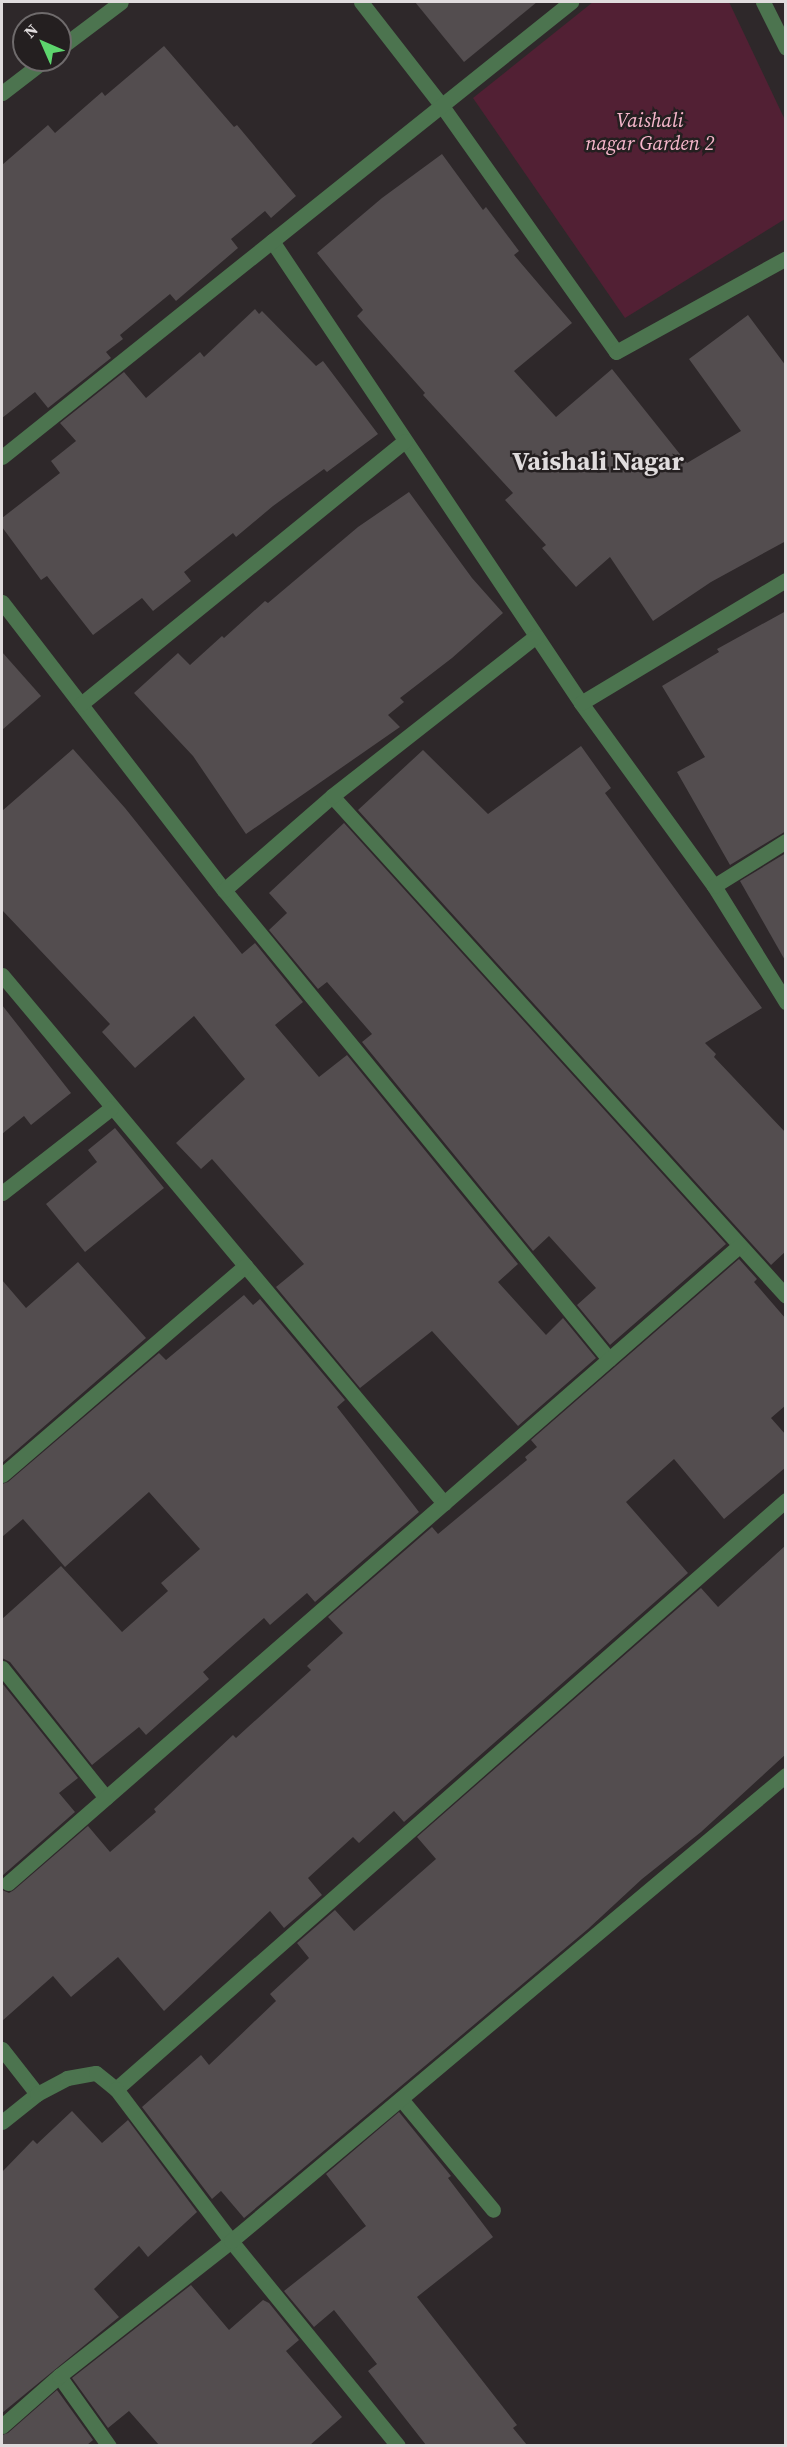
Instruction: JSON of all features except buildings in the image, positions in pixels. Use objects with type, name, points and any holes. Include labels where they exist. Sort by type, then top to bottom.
[{"type":"street","points":[[72,39],[121,2]]},
{"type":"street","points":[[361,2],[442,106],[616,352],[786,258]]},
{"type":"street","points":[[2,457],[571,2]]},
{"type":"street","points":[[763,2],[786,48]]},
{"type":"street","points":[[2,93],[29,72]]},
{"type":"street","points":[[272,241],[581,704],[714,886],[786,1002]]},
{"type":"street","points":[[81,704],[405,441]]},
{"type":"street","points":[[581,704],[786,580]]},
{"type":"street","points":[[2,602],[224,890],[609,1359]]},
{"type":"street","points":[[224,890],[332,796],[536,636]]},
{"type":"street","points":[[332,796],[786,1296]]},
{"type":"street","points":[[714,886],[786,841]]},
{"type":"street","points":[[2,975],[444,1503]]},
{"type":"street","points":[[2,1193],[111,1108]]},
{"type":"street","points":[[8,1883],[739,1246]]},
{"type":"street","points":[[2,1475],[245,1266]]},
{"type":"street","points":[[116,2089],[786,1500]]},
{"type":"street","points":[[2,1668],[106,1798]]},
{"type":"street","points":[[2,2426],[58,2376],[231,2241],[786,1775]]},
{"type":"street","points":[[2,2049],[37,2094]]},
{"type":"street","points":[[2,2122],[37,2094],[67,2078],[96,2073],[116,2089],[231,2241],[398,2445]]},
{"type":"street","points":[[401,2099],[493,2210]]},
{"type":"street","points":[[58,2376],[109,2445]]},
{"type":"green space","name":"Vaishali nagar Garden 2","points":[[593,2],[729,2],[785,120],[785,219],[625,318],[473,98]]},
{"type":"district","name":"Vaishali Nagar","points":[[598,462]]}]
